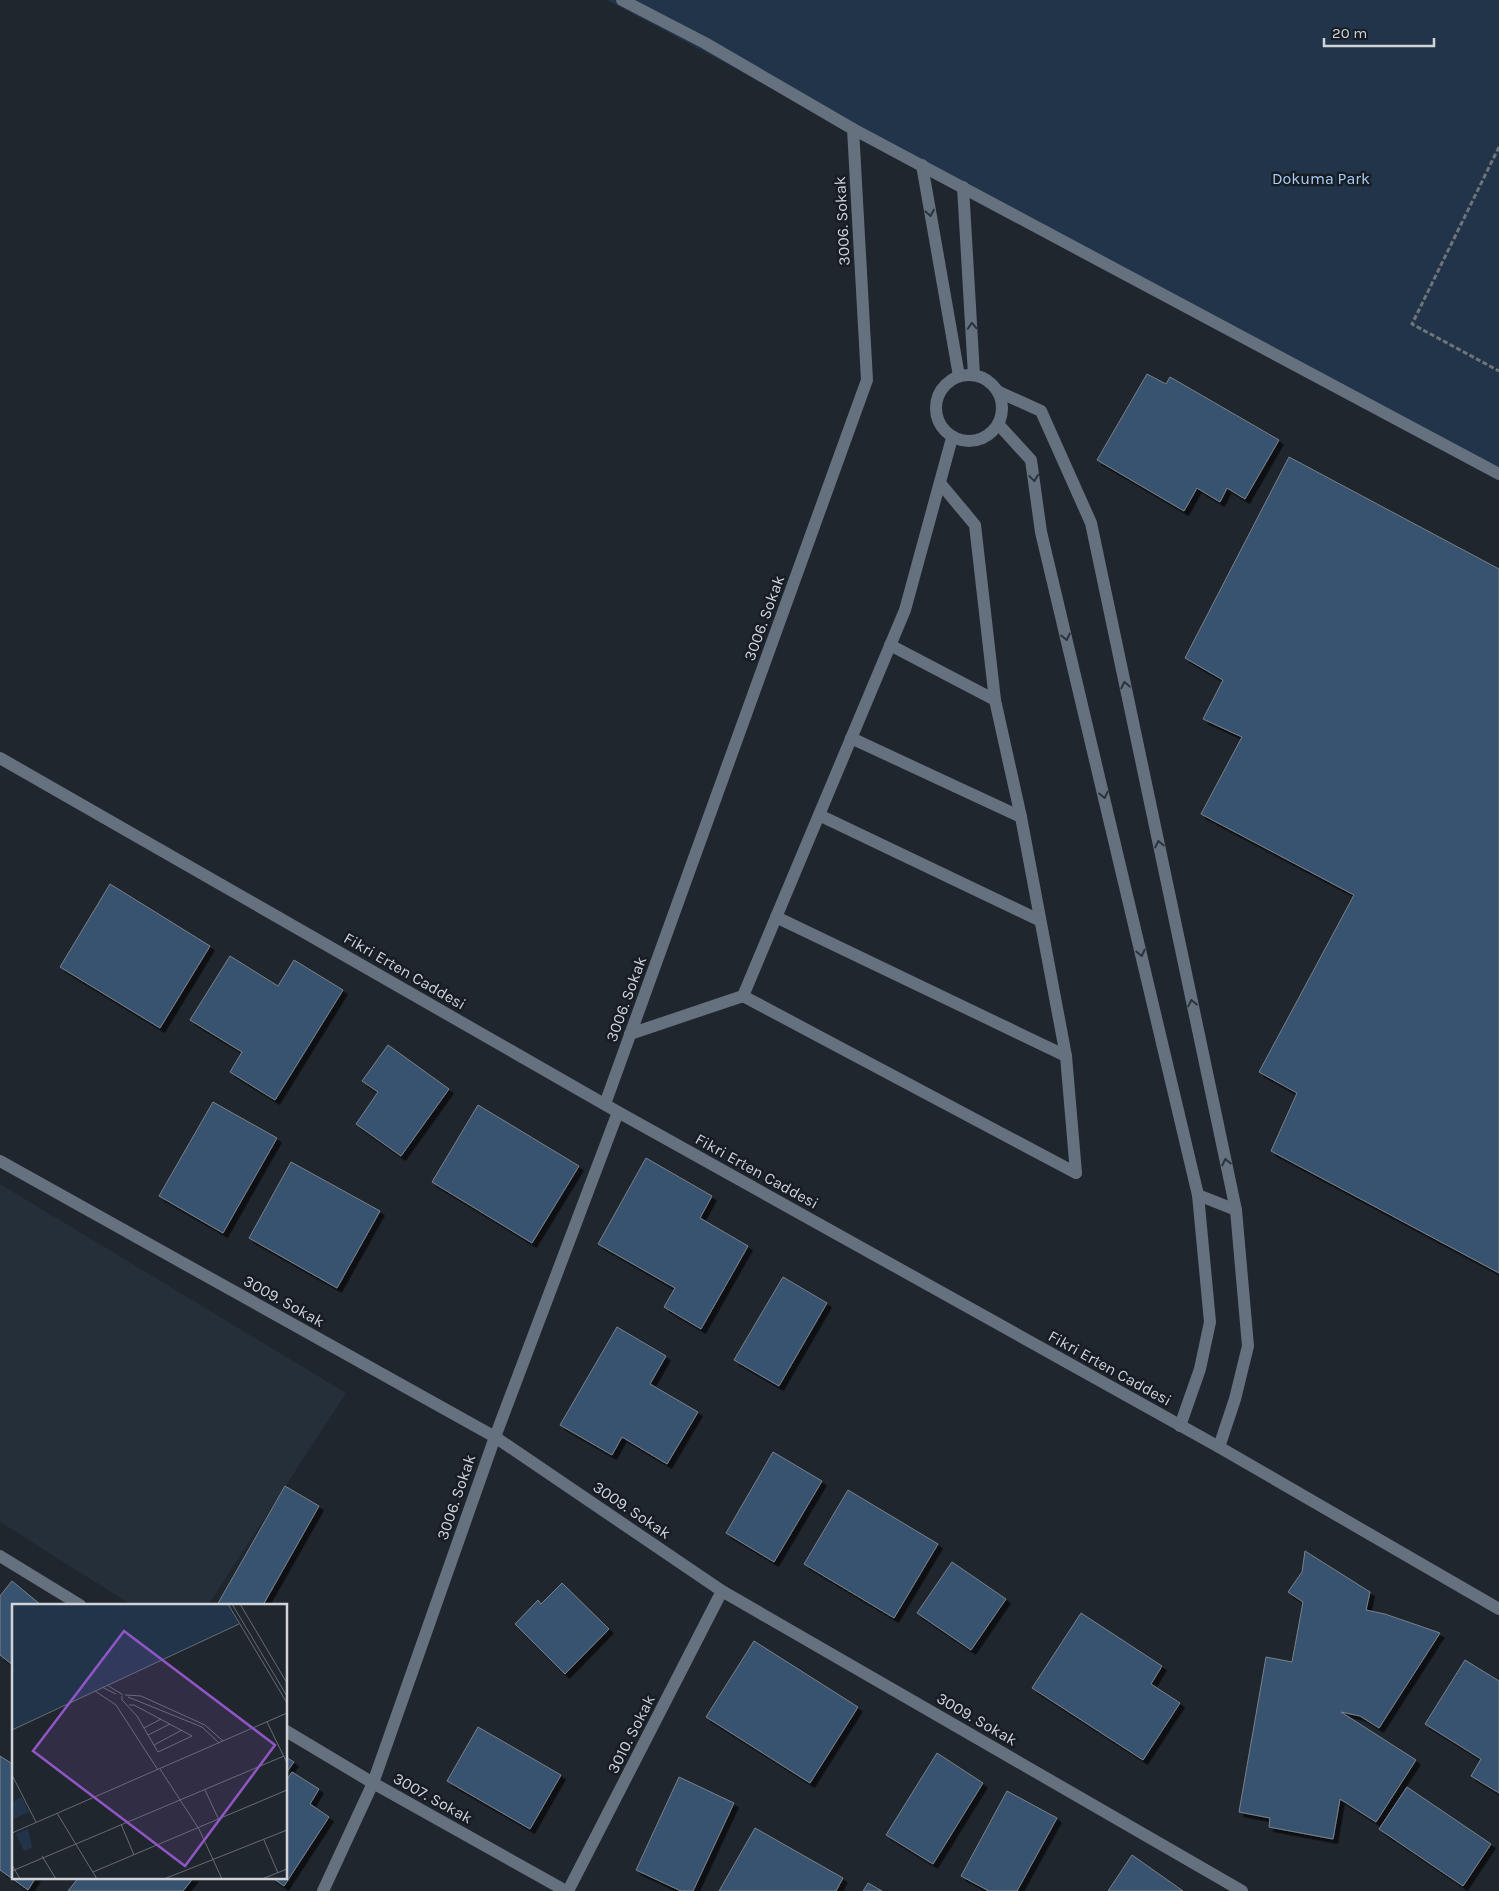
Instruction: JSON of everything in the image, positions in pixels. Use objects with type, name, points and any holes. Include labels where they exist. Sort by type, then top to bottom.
[{"type":"street","points":[[622,0],[705,43],[853,129],[1499,474]]},
{"type":"street","name":"3006. Sokak","points":[[605,1104],[867,380],[853,129]]},
{"type":"street","points":[[922,165],[959,376]]},
{"type":"street","points":[[964,187],[974,375]]},
{"type":"street","points":[[999,392],[1003,408],[999,425],[991,434],[981,440],[966,442],[952,438],[941,427],[936,412],[938,397],[945,384],[959,376],[974,375],[988,381],[999,392],[1041,412],[1091,524],[1236,1210],[1248,1346],[1235,1399],[1219,1447]]},
{"type":"street","points":[[999,425],[1031,460],[1041,532],[1198,1195],[1210,1322],[1200,1369],[1180,1426]]},
{"type":"street","points":[[743,996],[904,610],[952,438]]},
{"type":"street","points":[[630,1034],[743,996],[1076,1173],[1066,1056],[1021,817],[995,700],[975,525],[940,483]]},
{"type":"street","points":[[890,645],[995,700]]},
{"type":"street","points":[[851,738],[1021,817]]},
{"type":"street","name":"Fikri Erten Caddesi","points":[[0,758],[618,1112],[1219,1447],[1499,1609]]},
{"type":"street","points":[[819,815],[1040,920]]},
{"type":"street","points":[[776,916],[1066,1056]]},
{"type":"street","name":"3006. Sokak","points":[[323,1891],[373,1783],[495,1437],[618,1112]]},
{"type":"street","name":"3009. Sokak","points":[[0,1162],[495,1437],[722,1591],[1242,1891]]},
{"type":"street","points":[[1198,1195],[1236,1210]]},
{"type":"street","points":[[0,1556],[78,1604]]},
{"type":"street","name":"3010. Sokak","points":[[567,1891],[722,1591]]},
{"type":"street","name":"3007. Sokak","points":[[288,1732],[373,1783],[567,1891]]},
{"type":"path","points":[[1499,148],[1412,324],[1499,370]]},
{"type":"shaded area","points":[[0,1184],[346,1393],[209,1604],[130,1604],[0,1522]]},
{"type":"green space","name":"Dokuma Park","points":[[607,0],[1499,0],[1499,475]]},
{"type":"building","points":[[1147,374],[1166,384],[1170,377],[1279,440],[1245,499],[1227,488],[1220,502],[1197,488],[1184,511],[1097,460]]},
{"type":"building","points":[[1289,457],[1499,569],[1499,1273],[1271,1151],[1297,1093],[1259,1072],[1354,895],[1201,814],[1242,737],[1203,719],[1223,680],[1185,658]]},
{"type":"building","points":[[110,884],[210,946],[160,1028],[60,967]]},
{"type":"building","points":[[230,956],[278,986],[294,960],[343,990],[275,1100],[230,1072],[242,1052],[190,1020]]},
{"type":"building","points":[[388,1045],[449,1089],[401,1156],[356,1124],[378,1092],[362,1081]]},
{"type":"building","points":[[213,1102],[277,1138],[223,1233],[159,1196]]},
{"type":"building","points":[[478,1105],[579,1166],[532,1243],[432,1182]]},
{"type":"building","points":[[646,1158],[712,1196],[700,1218],[748,1246],[701,1329],[664,1307],[675,1288],[598,1244]]},
{"type":"building","points":[[291,1162],[380,1211],[337,1288],[249,1238]]},
{"type":"building","points":[[783,1277],[827,1303],[779,1386],[734,1360]]},
{"type":"building","points":[[617,1327],[666,1356],[650,1384],[698,1412],[667,1464],[622,1437],[612,1455],[560,1425]]},
{"type":"building","points":[[773,1452],[822,1481],[774,1562],[726,1533]]},
{"type":"building","points":[[285,1486],[319,1506],[264,1604],[218,1604]]},
{"type":"building","points":[[848,1490],[938,1544],[894,1618],[804,1564]]},
{"type":"building","points":[[1305,1551],[1370,1592],[1366,1610],[1385,1614],[1440,1633],[1379,1728],[1360,1716],[1341,1712],[1416,1760],[1376,1822],[1340,1799],[1333,1839],[1269,1827],[1270,1818],[1239,1812],[1266,1657],[1292,1662],[1303,1602],[1288,1592],[1302,1572]]},
{"type":"building","points":[[952,1562],[1006,1599],[971,1650],[917,1613]]},
{"type":"building","points":[[12,1581],[40,1604],[12,1604],[12,1664],[0,1655],[0,1596]]},
{"type":"building","points":[[562,1583],[609,1629],[565,1674],[515,1624],[538,1600],[541,1604]]},
{"type":"building","points":[[1081,1613],[1162,1666],[1151,1684],[1180,1703],[1143,1760],[1032,1688]]},
{"type":"building","points":[[754,1641],[858,1707],[810,1783],[706,1717]]},
{"type":"building","points":[[1465,1660],[1499,1681],[1499,1793],[1471,1776],[1481,1759],[1425,1724]]},
{"type":"building","points":[[478,1727],[561,1775],[530,1829],[447,1781]]},
{"type":"building","points":[[937,1753],[983,1783],[933,1864],[886,1835]]},
{"type":"building","points":[[0,1756],[12,1764],[12,1878],[35,1878],[28,1890],[0,1870]]},
{"type":"building","points":[[288,1758],[294,1762],[288,1770]]},
{"type":"building","points":[[292,1772],[319,1789],[310,1804],[329,1817],[284,1886],[272,1878],[288,1878],[288,1778]]},
{"type":"building","points":[[679,1777],[734,1803],[693,1891],[681,1891],[636,1870]]},
{"type":"building","points":[[1407,1787],[1491,1844],[1463,1886],[1379,1829]]},
{"type":"building","points":[[1007,1791],[1057,1818],[1017,1891],[989,1891],[961,1876]]},
{"type":"building","points":[[755,1828],[843,1878],[836,1891],[719,1891]]},
{"type":"building","points":[[1132,1855],[1183,1891],[1108,1891]]},
{"type":"building","points":[[78,1878],[193,1878],[183,1891],[68,1891]]},
{"type":"building","points":[[868,1883],[882,1891],[863,1891]]}]
